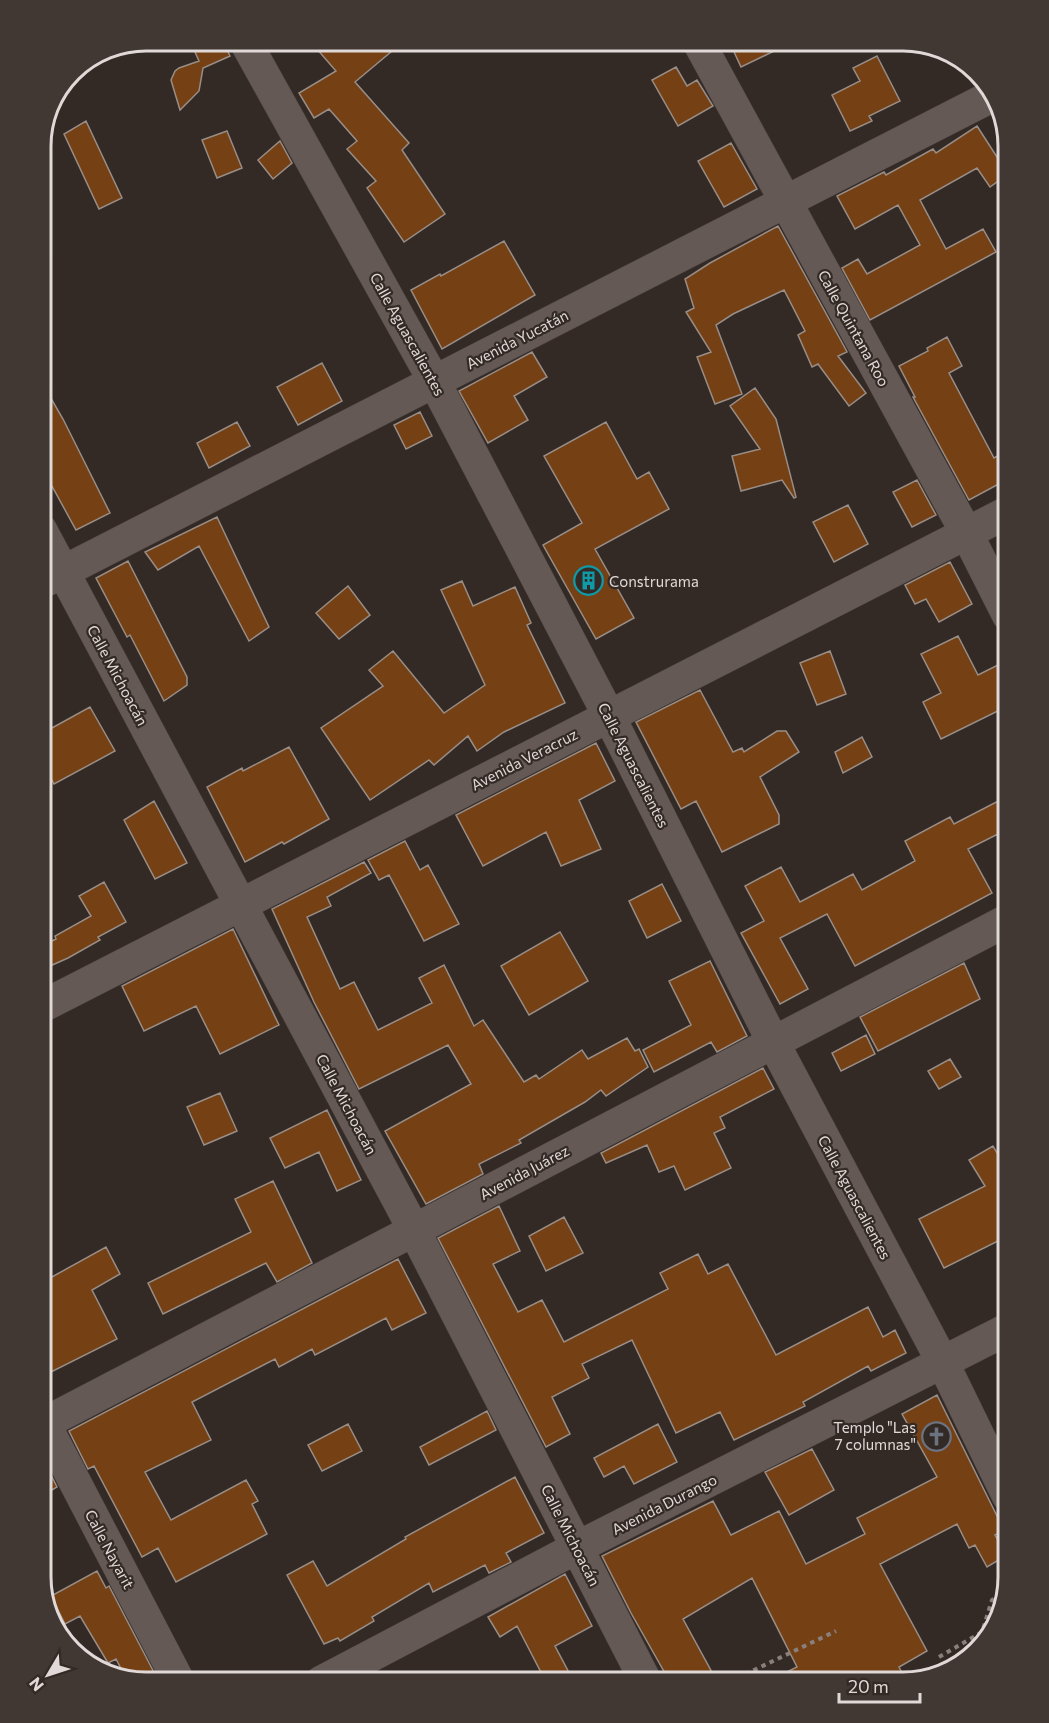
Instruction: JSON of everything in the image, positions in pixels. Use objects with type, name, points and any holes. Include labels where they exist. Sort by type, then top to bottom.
[{"type":"street","name":"Calle Aguascalientes","points":[[251,51],[435,381],[609,716],[773,1042],[943,1363],[998,1476]]},
{"type":"street","name":"Calle Quintana Roo","points":[[703,51],[967,534],[998,595]]},
{"type":"street","name":"Avenida Yucatán","points":[[52,577],[985,99]]},
{"type":"street","name":"Avenida Veracruz","points":[[51,1002],[998,517]]},
{"type":"street","name":"Calle Michoacán","points":[[52,577],[241,905],[414,1230],[641,1672]]},
{"type":"street","name":"Avenida Juárez","points":[[51,1416],[998,925]]},
{"type":"street","name":"Avenida Durango","points":[[340,1672],[578,1547],[998,1334]]},
{"type":"street","name":"Calle Nayarit","points":[[51,1438],[174,1672]]},
{"type":"path","points":[[983,1627],[992,1600],[995,1598]]},
{"type":"path","points":[[750,1672],[836,1631]]},
{"type":"path","points":[[939,1657],[979,1634]]},
{"type":"building","points":[[194,51],[228,51],[230,56],[203,68],[199,91],[180,110],[171,80],[179,68],[199,61]]},
{"type":"building","points":[[319,51],[392,51],[355,82],[409,143],[402,150],[445,214],[404,242],[367,188],[376,181],[347,149],[357,141],[329,109],[314,118],[299,93],[336,71]]},
{"type":"building","points":[[734,51],[774,51],[741,67]]},
{"type":"building","points":[[877,56],[900,101],[869,116],[872,121],[850,131],[832,95],[860,81],[853,68]]},
{"type":"building","points":[[676,67],[687,86],[697,80],[713,106],[678,126],[652,80]]},
{"type":"building","points":[[86,121],[122,198],[99,209],[64,134]]},
{"type":"building","points":[[977,126],[998,159],[998,181],[990,187],[977,168],[920,200],[946,249],[983,229],[996,252],[870,320],[842,268],[858,259],[867,274],[920,245],[898,205],[855,229],[837,196],[884,172],[886,175],[933,149],[936,153]]},
{"type":"building","points":[[227,131],[242,168],[217,178],[202,140]]},
{"type":"building","points":[[280,141],[292,163],[273,179],[258,160]]},
{"type":"building","points":[[731,143],[757,189],[724,207],[698,161]]},
{"type":"building","points":[[778,226],[847,352],[838,356],[866,393],[849,406],[818,364],[812,367],[798,335],[805,331],[784,290],[733,314],[716,325],[742,394],[715,404],[697,357],[711,352],[686,312],[694,308],[685,279]]},
{"type":"building","points":[[504,241],[535,295],[442,349],[411,290]]},
{"type":"building","points":[[947,337],[962,366],[949,373],[994,458],[998,456],[998,484],[969,500],[913,397],[915,397],[899,366],[928,351],[927,348]]},
{"type":"building","points":[[532,352],[547,377],[514,396],[528,420],[488,443],[459,391]]},
{"type":"building","points":[[322,363],[342,401],[298,425],[277,387]]},
{"type":"building","points":[[755,388],[776,419],[796,497],[794,498],[782,480],[741,491],[732,456],[760,449],[730,406]]},
{"type":"building","points":[[51,398],[110,513],[76,530],[51,484]]},
{"type":"building","points":[[420,412],[432,436],[406,449],[394,425]]},
{"type":"building","points":[[237,422],[250,446],[209,468],[197,443]]},
{"type":"building","points":[[606,422],[637,479],[649,472],[669,509],[595,549],[634,618],[596,639],[543,545],[582,523],[544,456]]},
{"type":"building","points":[[917,480],[936,515],[912,527],[893,492]]},
{"type":"building","points":[[848,505],[868,544],[834,562],[813,522]]},
{"type":"building","points":[[217,517],[269,627],[249,641],[199,546],[158,570],[145,552]]},
{"type":"building","points":[[128,561],[187,677],[187,685],[164,701],[130,635],[127,637],[96,578]]},
{"type":"building","points":[[950,562],[972,604],[939,622],[926,599],[915,604],[905,585]]},
{"type":"building","points":[[462,581],[473,606],[515,587],[531,623],[527,625],[565,703],[504,732],[477,751],[468,736],[434,765],[429,760],[370,800],[321,728],[383,686],[369,670],[393,651],[444,713],[485,685],[441,590]]},
{"type":"building","points":[[348,586],[370,615],[339,639],[316,613]]},
{"type":"building","points":[[958,636],[978,675],[998,665],[998,711],[941,739],[923,702],[941,693],[921,654]]},
{"type":"building","points":[[830,651],[846,694],[817,705],[800,663]]},
{"type":"building","points":[[700,690],[733,752],[742,748],[744,752],[777,731],[786,731],[799,752],[760,777],[779,815],[779,824],[722,852],[696,801],[681,809],[636,722]]},
{"type":"building","points":[[90,707],[115,751],[54,784],[51,778],[51,728]]},
{"type":"building","points":[[862,737],[872,757],[843,773],[835,752]]},
{"type":"building","points":[[596,743],[615,781],[579,800],[601,849],[561,866],[546,832],[483,866],[456,815]]},
{"type":"building","points":[[289,747],[329,819],[245,862],[207,787]]},
{"type":"building","points":[[154,801],[187,863],[155,879],[124,820]]},
{"type":"building","points":[[998,801],[998,834],[968,849],[992,893],[855,966],[827,914],[780,938],[808,989],[780,1004],[741,933],[764,921],[745,886],[781,867],[800,902],[853,874],[862,890],[915,861],[905,841],[950,817],[954,824]]},
{"type":"building","points":[[405,841],[420,870],[428,865],[459,924],[424,941],[389,875],[379,880],[368,860]]},
{"type":"building","points":[[364,862],[371,873],[327,897],[331,906],[307,917],[340,989],[354,982],[378,1030],[432,1003],[419,978],[444,965],[474,1026],[483,1020],[524,1082],[536,1075],[539,1079],[582,1050],[588,1059],[627,1038],[635,1051],[639,1049],[648,1067],[606,1096],[601,1090],[585,1102],[519,1140],[521,1143],[479,1164],[483,1174],[426,1204],[385,1131],[471,1084],[448,1045],[359,1089],[314,1002],[272,909]]},
{"type":"building","points":[[104,882],[126,922],[98,937],[100,940],[51,966],[51,941],[56,939],[55,936],[91,916],[79,896]]},
{"type":"building","points":[[662,884],[681,921],[647,938],[629,901]]},
{"type":"building","points":[[233,929],[279,1025],[220,1054],[196,1006],[144,1031],[122,986]]},
{"type":"building","points":[[560,932],[588,981],[529,1015],[501,966]]},
{"type":"building","points":[[710,961],[747,1036],[717,1052],[711,1042],[654,1072],[643,1050],[691,1025],[669,981]]},
{"type":"building","points":[[964,963],[980,999],[878,1051],[860,1017]]},
{"type":"building","points":[[866,1035],[875,1054],[841,1071],[832,1053]]},
{"type":"building","points":[[950,1059],[961,1077],[939,1089],[928,1071]]},
{"type":"building","points":[[763,1068],[774,1089],[720,1117],[725,1128],[714,1133],[731,1168],[685,1190],[674,1166],[659,1172],[647,1145],[606,1163],[601,1153]]},
{"type":"building","points":[[220,1093],[237,1131],[204,1145],[187,1107]]},
{"type":"building","points":[[327,1110],[361,1180],[337,1191],[319,1152],[285,1168],[270,1138]]},
{"type":"building","points":[[993,1146],[998,1155],[998,1241],[944,1268],[919,1219],[985,1186],[969,1160]]},
{"type":"building","points":[[273,1181],[312,1263],[277,1282],[266,1263],[163,1314],[148,1283],[251,1232],[235,1199]]},
{"type":"building","points":[[499,1206],[520,1251],[493,1264],[518,1312],[542,1300],[564,1342],[668,1289],[660,1273],[698,1254],[708,1274],[728,1264],[776,1355],[868,1307],[883,1337],[895,1330],[906,1353],[871,1371],[868,1366],[803,1402],[805,1406],[734,1440],[720,1412],[676,1433],[632,1340],[582,1364],[589,1378],[552,1397],[570,1434],[546,1447],[438,1238]]},
{"type":"building","points":[[564,1217],[583,1253],[546,1271],[529,1236]]},
{"type":"building","points":[[106,1247],[120,1274],[92,1290],[117,1339],[51,1372],[51,1277]]},
{"type":"building","points":[[398,1259],[426,1313],[392,1330],[386,1318],[315,1355],[312,1349],[279,1367],[275,1359],[192,1402],[211,1440],[145,1472],[171,1520],[246,1480],[258,1501],[252,1504],[267,1534],[176,1582],[158,1548],[142,1557],[94,1466],[88,1469],[69,1431]]},
{"type":"building","points":[[937,1395],[998,1518],[998,1533],[995,1535],[998,1540],[998,1560],[987,1567],[975,1545],[969,1548],[957,1524],[880,1564],[927,1651],[899,1667],[902,1672],[787,1672],[797,1667],[752,1578],[683,1619],[712,1672],[664,1672],[602,1556],[713,1501],[731,1535],[779,1511],[806,1564],[865,1534],[857,1518],[937,1477],[902,1414]]},
{"type":"building","points":[[487,1411],[496,1430],[429,1465],[420,1447]]},
{"type":"building","points":[[348,1424],[362,1451],[322,1471],[308,1445]]},
{"type":"building","points":[[658,1424],[677,1462],[634,1484],[624,1466],[604,1477],[594,1458]]},
{"type":"building","points":[[812,1449],[834,1490],[789,1515],[765,1472]]},
{"type":"building","points":[[51,1475],[57,1487],[52,1490],[51,1488]]},
{"type":"building","points":[[515,1477],[544,1533],[506,1553],[511,1562],[489,1573],[485,1565],[433,1592],[429,1583],[372,1617],[374,1621],[340,1641],[338,1638],[324,1644],[287,1575],[313,1561],[327,1586],[406,1539],[405,1537]]},
{"type":"building","points":[[97,1571],[106,1588],[109,1586],[154,1672],[121,1668],[116,1659],[108,1663],[80,1616],[65,1624],[53,1595]]},
{"type":"building","points":[[565,1574],[592,1626],[555,1646],[569,1672],[541,1672],[517,1626],[500,1637],[488,1617]]},
{"type":"place","name":"Construrama","points":[[588,581]]},
{"type":"place","name":"Templo \"Las 7 columnas\"","points":[[937,1436]]}]
